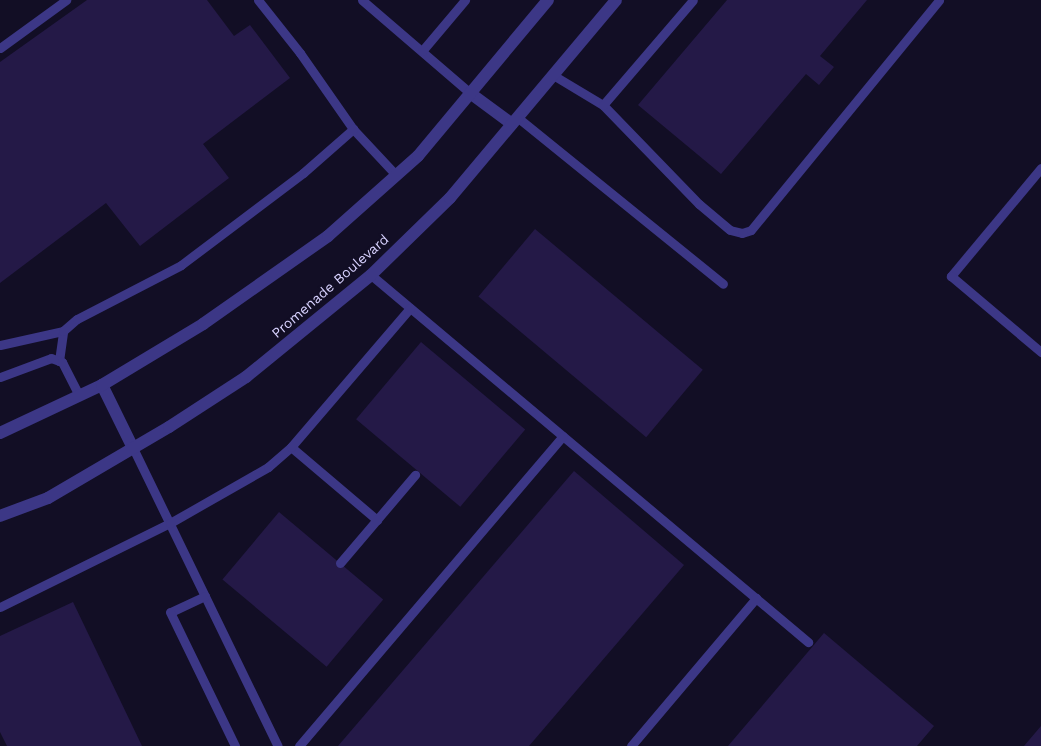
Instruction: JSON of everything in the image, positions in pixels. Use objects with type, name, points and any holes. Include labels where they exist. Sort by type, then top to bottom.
[{"type":"street","points":[[0,432],[102,385],[203,324],[328,236],[418,156],[548,0]]},
{"type":"street","name":"Promenade Boulevard","points":[[0,516],[48,498],[133,448],[246,377],[371,274],[450,198],[616,0]]},
{"type":"street","points":[[470,93],[515,121]]},
{"type":"street","points":[[102,385],[133,448]]},
{"type":"lane","points":[[0,48],[66,0]]},
{"type":"lane","points":[[258,0],[300,53],[353,129],[396,176]]},
{"type":"lane","points":[[362,0],[470,93]]},
{"type":"lane","points":[[422,51],[465,0]]},
{"type":"lane","points":[[603,105],[693,0]]},
{"type":"lane","points":[[553,75],[603,105],[699,204],[730,230],[742,233],[751,230],[939,0]]},
{"type":"lane","points":[[515,121],[723,284]]},
{"type":"lane","points":[[0,345],[63,331],[77,319],[181,265],[303,173],[353,129]]},
{"type":"lane","points":[[1041,168],[951,276],[1041,352]]},
{"type":"lane","points":[[371,274],[808,642]]},
{"type":"lane","points":[[0,607],[170,523],[268,467],[291,447],[410,308]]},
{"type":"lane","points":[[59,361],[63,331]]},
{"type":"lane","points":[[0,377],[52,358],[59,361],[69,372],[79,396]]},
{"type":"lane","points":[[299,746],[563,436]]},
{"type":"lane","points":[[291,447],[377,520]]},
{"type":"lane","points":[[133,448],[278,746]]},
{"type":"lane","points":[[340,563],[415,475]]},
{"type":"lane","points":[[205,596],[170,612],[235,746]]},
{"type":"lane","points":[[631,746],[756,598]]},
{"type":"building","points":[[87,0],[207,0],[234,36],[250,25],[290,78],[203,144],[229,178],[140,246],[106,203],[0,283],[0,62]]},
{"type":"building","points":[[727,0],[867,0],[820,56],[834,67],[819,85],[806,74],[721,174],[638,105]]},
{"type":"building","points":[[535,229],[703,370],[646,437],[478,296]]},
{"type":"building","points":[[421,342],[525,429],[460,507],[356,419]]},
{"type":"building","points":[[574,471],[684,565],[529,746],[338,746]]},
{"type":"building","points":[[279,512],[383,599],[327,667],[222,579]]},
{"type":"building","points":[[73,602],[142,746],[7,746],[0,732],[0,636]]},
{"type":"building","points":[[824,633],[934,726],[917,746],[728,746]]},
{"type":"building","points":[[1041,726],[1041,746],[1024,746]]}]
